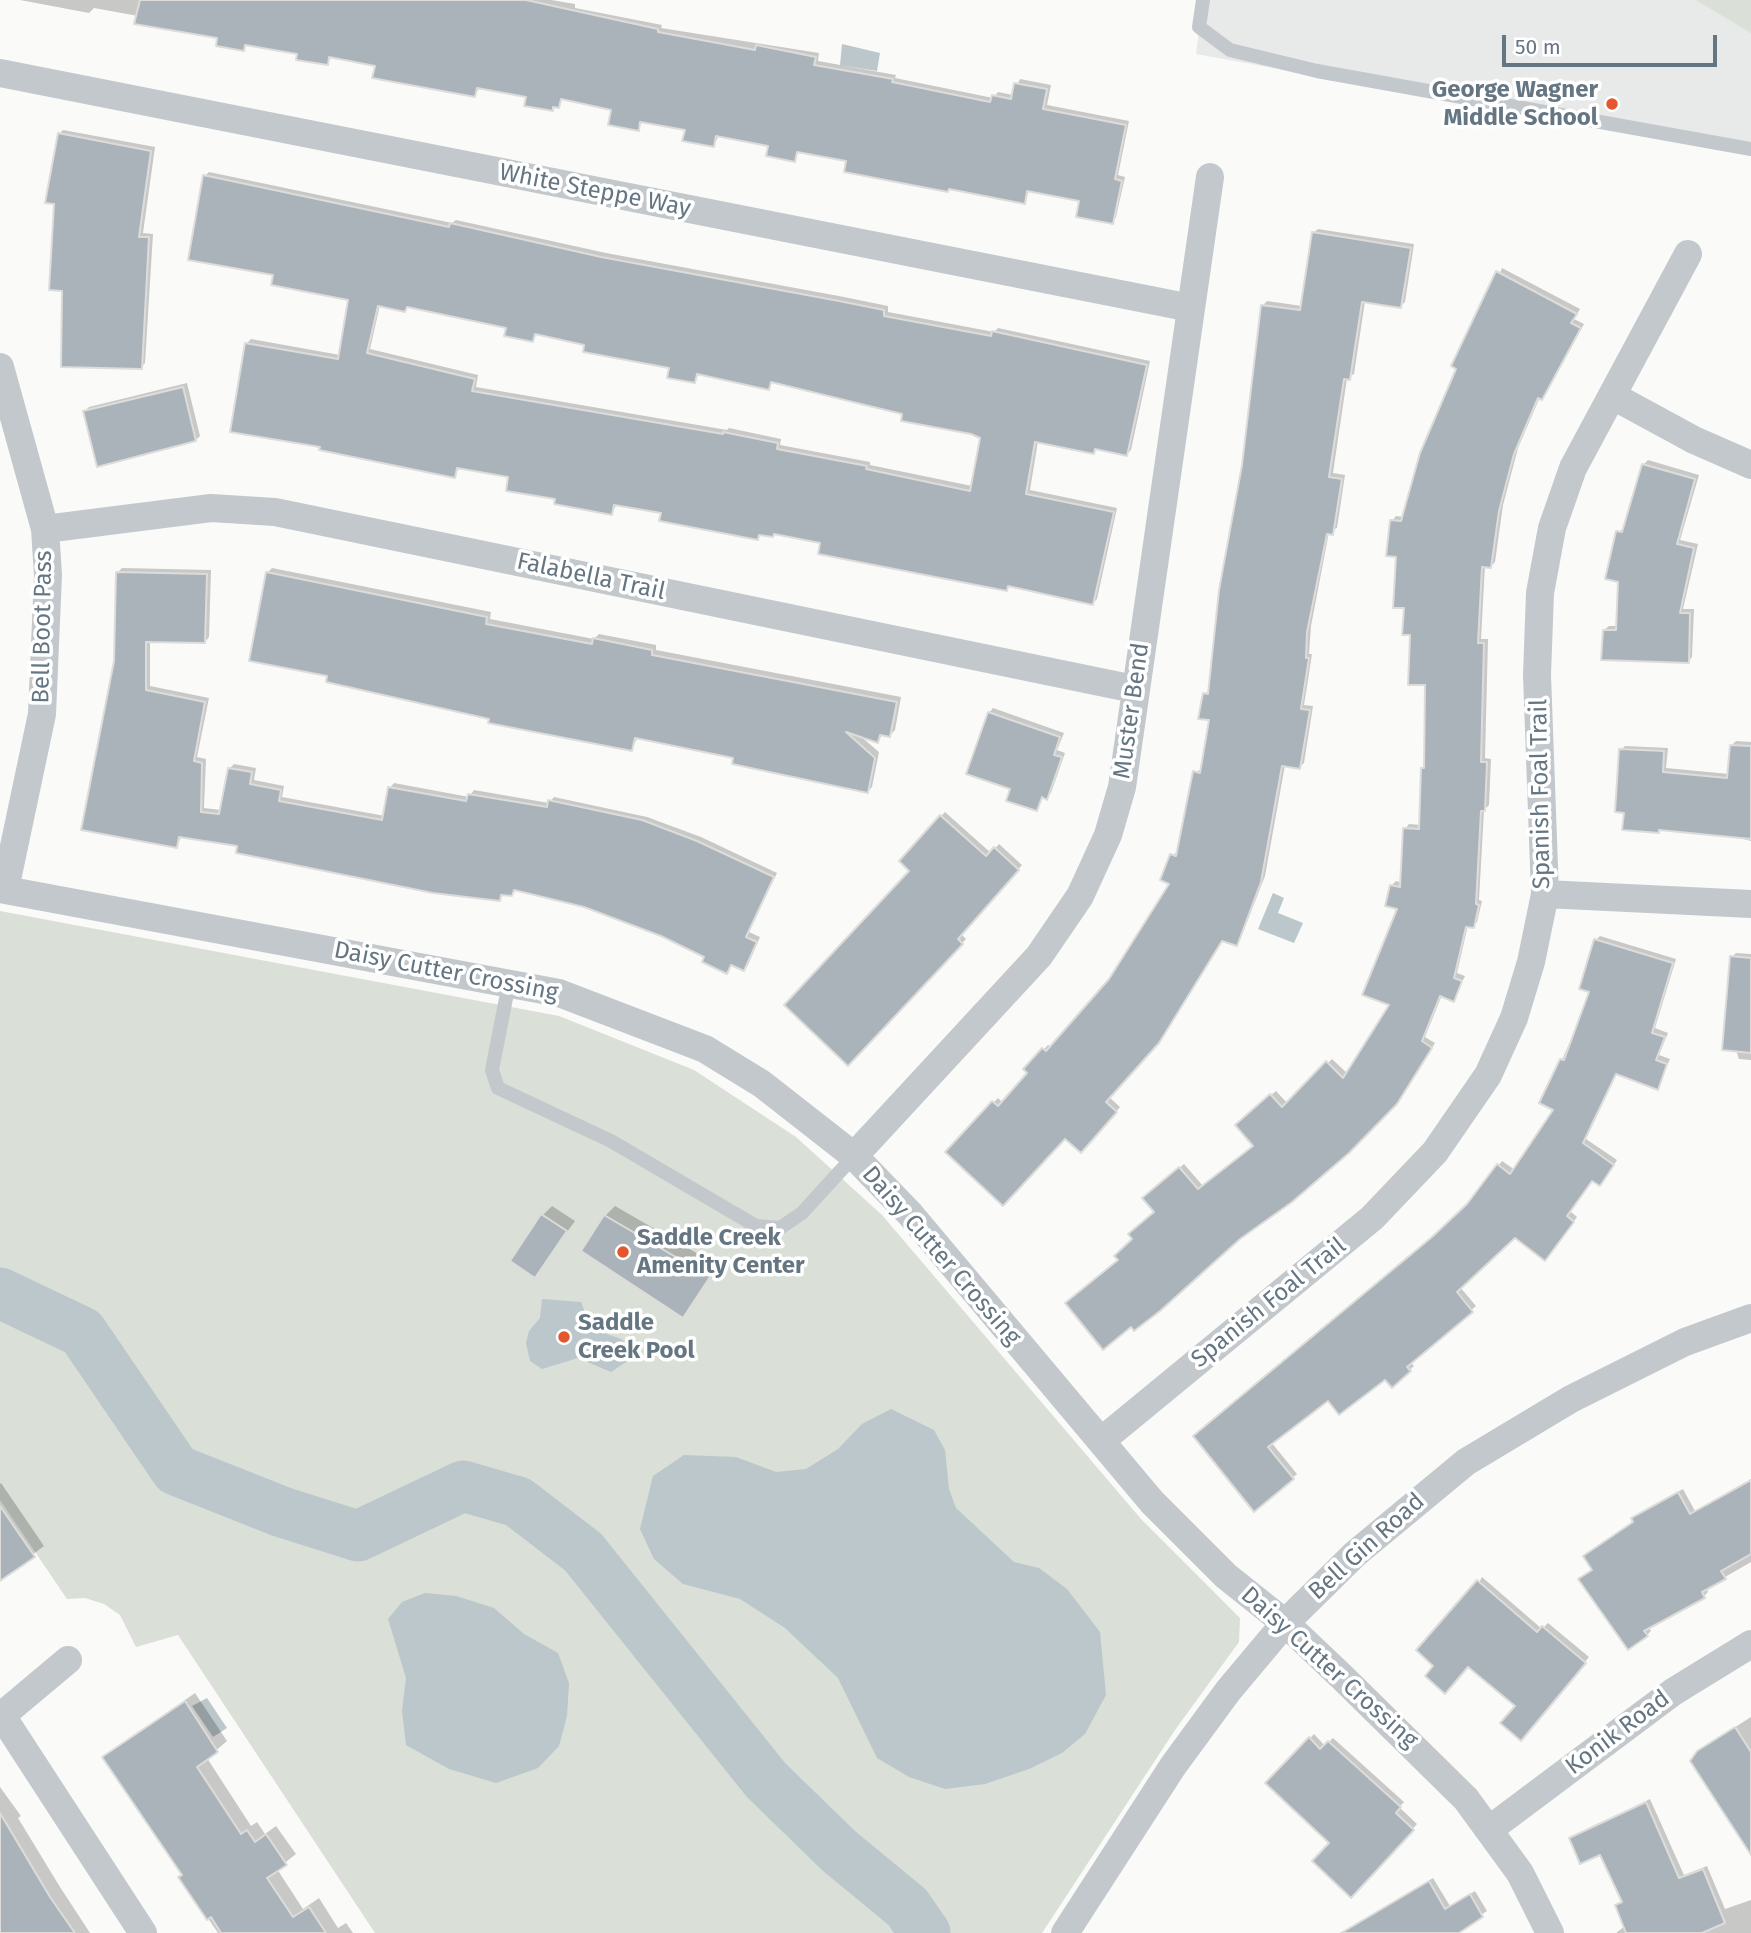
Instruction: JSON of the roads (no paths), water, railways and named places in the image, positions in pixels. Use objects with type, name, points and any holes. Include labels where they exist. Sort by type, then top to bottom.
[{"type":"street","name":"White Steppe Way","points":[[0,73],[1191,308]]},
{"type":"street","name":"Muster Bend","points":[[854,1156],[1039,956],[1080,896],[1108,835],[1122,787],[1134,689],[1210,177]]},
{"type":"street","name":"Spanish Foal Trail","points":[[1101,1441],[1372,1218],[1435,1152],[1488,1075],[1514,1018],[1531,962],[1545,894],[1537,675],[1541,593],[1552,528],[1573,468],[1688,254]]},
{"type":"street","name":"Bell Boot Pass","points":[[0,367],[45,529],[48,575],[41,714],[2,889]]},
{"type":"street","points":[[1613,396],[1694,440],[1751,466]]},
{"type":"street","name":"Falabella Trail","points":[[45,529],[211,508],[275,512],[1134,689]]},
{"type":"street","name":"Daisy Cutter Crossing","points":[[2,889],[559,993],[638,1021],[705,1049],[762,1084],[854,1156],[910,1214],[1152,1502],[1226,1576],[1284,1623],[1427,1758],[1490,1829],[1520,1873],[1550,1933]]},
{"type":"street","points":[[1545,894],[1751,904]]},
{"type":"street","name":"Bell Gin Road","points":[[1065,1933],[1173,1766],[1284,1623],[1355,1554],[1465,1462],[1571,1399],[1685,1342],[1751,1318]]},
{"type":"street","name":"Konik Road","points":[[1490,1829],[1673,1692],[1751,1644]]},
{"type":"street","points":[[68,1660],[1,1716],[143,1933]]},
{"type":"lane","points":[[1203,0],[1199,27],[1230,50],[1317,71],[1751,149]]},
{"type":"lane","points":[[509,983],[492,1070],[498,1088],[516,1099],[611,1141],[756,1226],[780,1228],[802,1213],[854,1156]]},
{"type":"waterway","points":[[0,1293],[82,1332],[176,1470],[282,1512],[358,1536],[463,1486],[518,1502],[583,1552],[766,1780],[839,1851],[907,1907],[925,1933]]},
{"type":"place","name":"George Wagner Middle School","points":[[1612,104]]},
{"type":"place","name":"Saddle Creek Amenity Center","points":[[623,1252]]},
{"type":"place","name":"Saddle Creek Pool","points":[[564,1337]]}]
